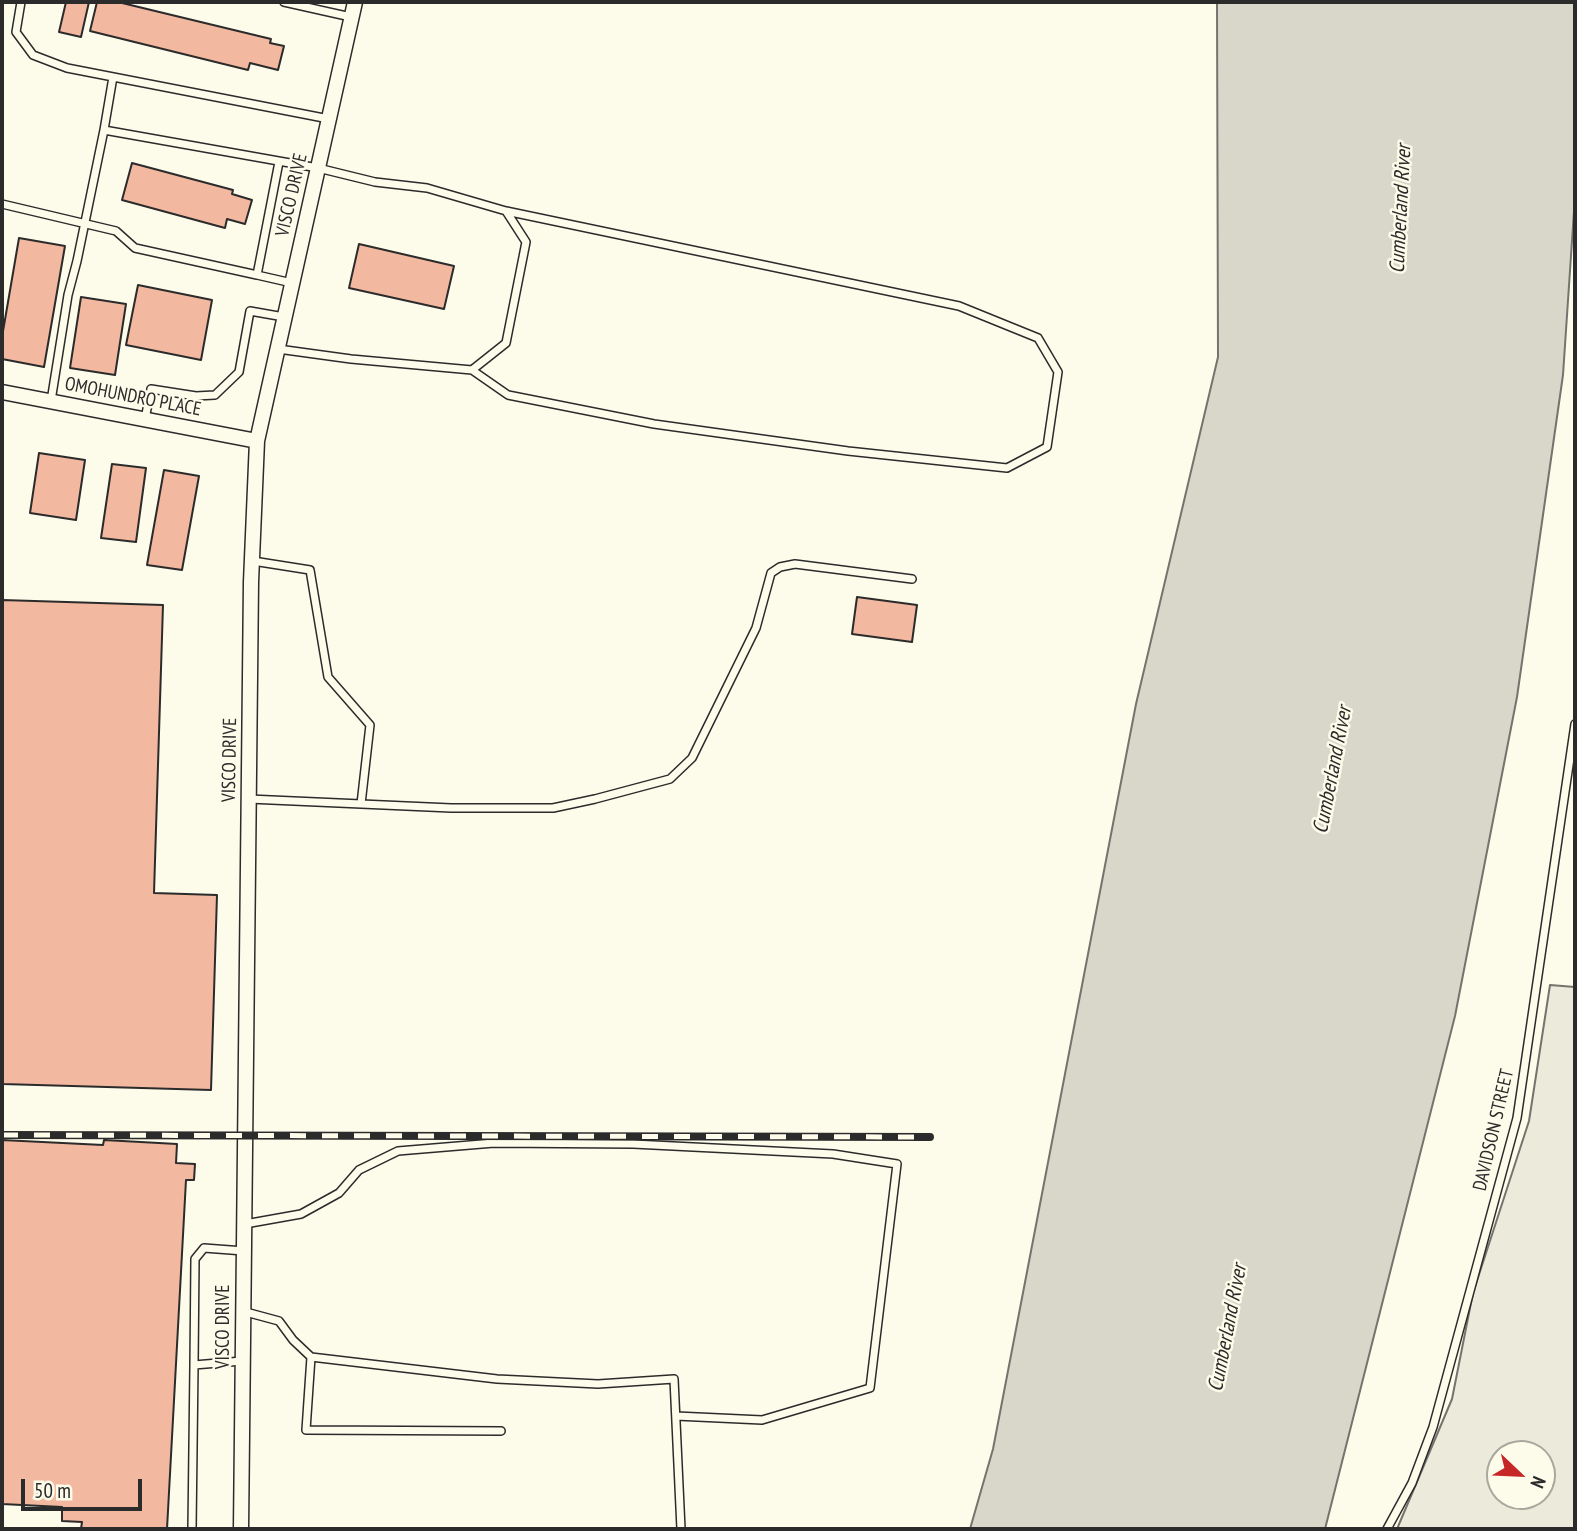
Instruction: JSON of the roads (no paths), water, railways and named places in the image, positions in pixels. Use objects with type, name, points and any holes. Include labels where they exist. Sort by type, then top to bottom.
[{"type":"street","name":"VISCO DRIVE","points":[[241,1529],[249,799],[257,440],[355,2]]},
{"type":"street","name":"OMOHUNDRO PLACE","points":[[2,392],[257,440]]},
{"type":"lane","points":[[21,2],[16,32],[33,55],[67,68],[329,119]]},
{"type":"lane","points":[[284,2],[352,17]]},
{"type":"lane","points":[[51,401],[68,295],[85,225],[113,77]]},
{"type":"lane","points":[[104,130],[318,168],[375,181],[427,188],[506,211],[959,306],[1038,338],[1058,372],[1047,447],[1007,468],[848,451],[654,424],[508,395],[472,370],[278,349]]},
{"type":"lane","points":[[257,275],[279,162]]},
{"type":"lane","points":[[2,204],[116,231],[135,248],[292,283]]},
{"type":"lane","points":[[472,370],[506,343],[526,242],[506,211]]},
{"type":"lane","points":[[145,419],[151,389],[196,396],[215,395],[239,372],[250,311],[285,317]]},
{"type":"lane","points":[[253,561],[310,570],[328,677],[370,725],[361,804]]},
{"type":"lane","points":[[249,799],[451,808],[552,808],[670,779],[692,758],[756,628],[771,573],[780,567],[795,564],[912,579]]},
{"type":"lane","name":"DAVIDSON STREET","points":[[1387,1529],[1412,1483],[1433,1427],[1517,1118],[1575,724]]},
{"type":"lane","points":[[245,1224],[300,1214],[338,1193],[359,1170],[398,1152],[494,1143],[633,1144],[834,1154],[897,1164],[870,1388],[762,1420],[676,1416]]},
{"type":"lane","points":[[192,1529],[195,1259],[204,1248],[245,1251]]},
{"type":"lane","points":[[242,1311],[279,1321],[311,1357],[497,1379],[598,1384],[674,1379],[681,1529]]},
{"type":"lane","points":[[311,1357],[306,1430],[501,1431]]},
{"type":"lane","points":[[194,1365],[243,1361]]},
{"type":"water","name":"Cumberland River","points":[[1217,2],[1575,2],[1575,196],[1563,375],[1517,697],[1455,1016],[1325,1529],[970,1529],[993,1449],[1136,704],[1218,357]]},
{"type":"railway","points":[[2,1135],[930,1137]]}]
